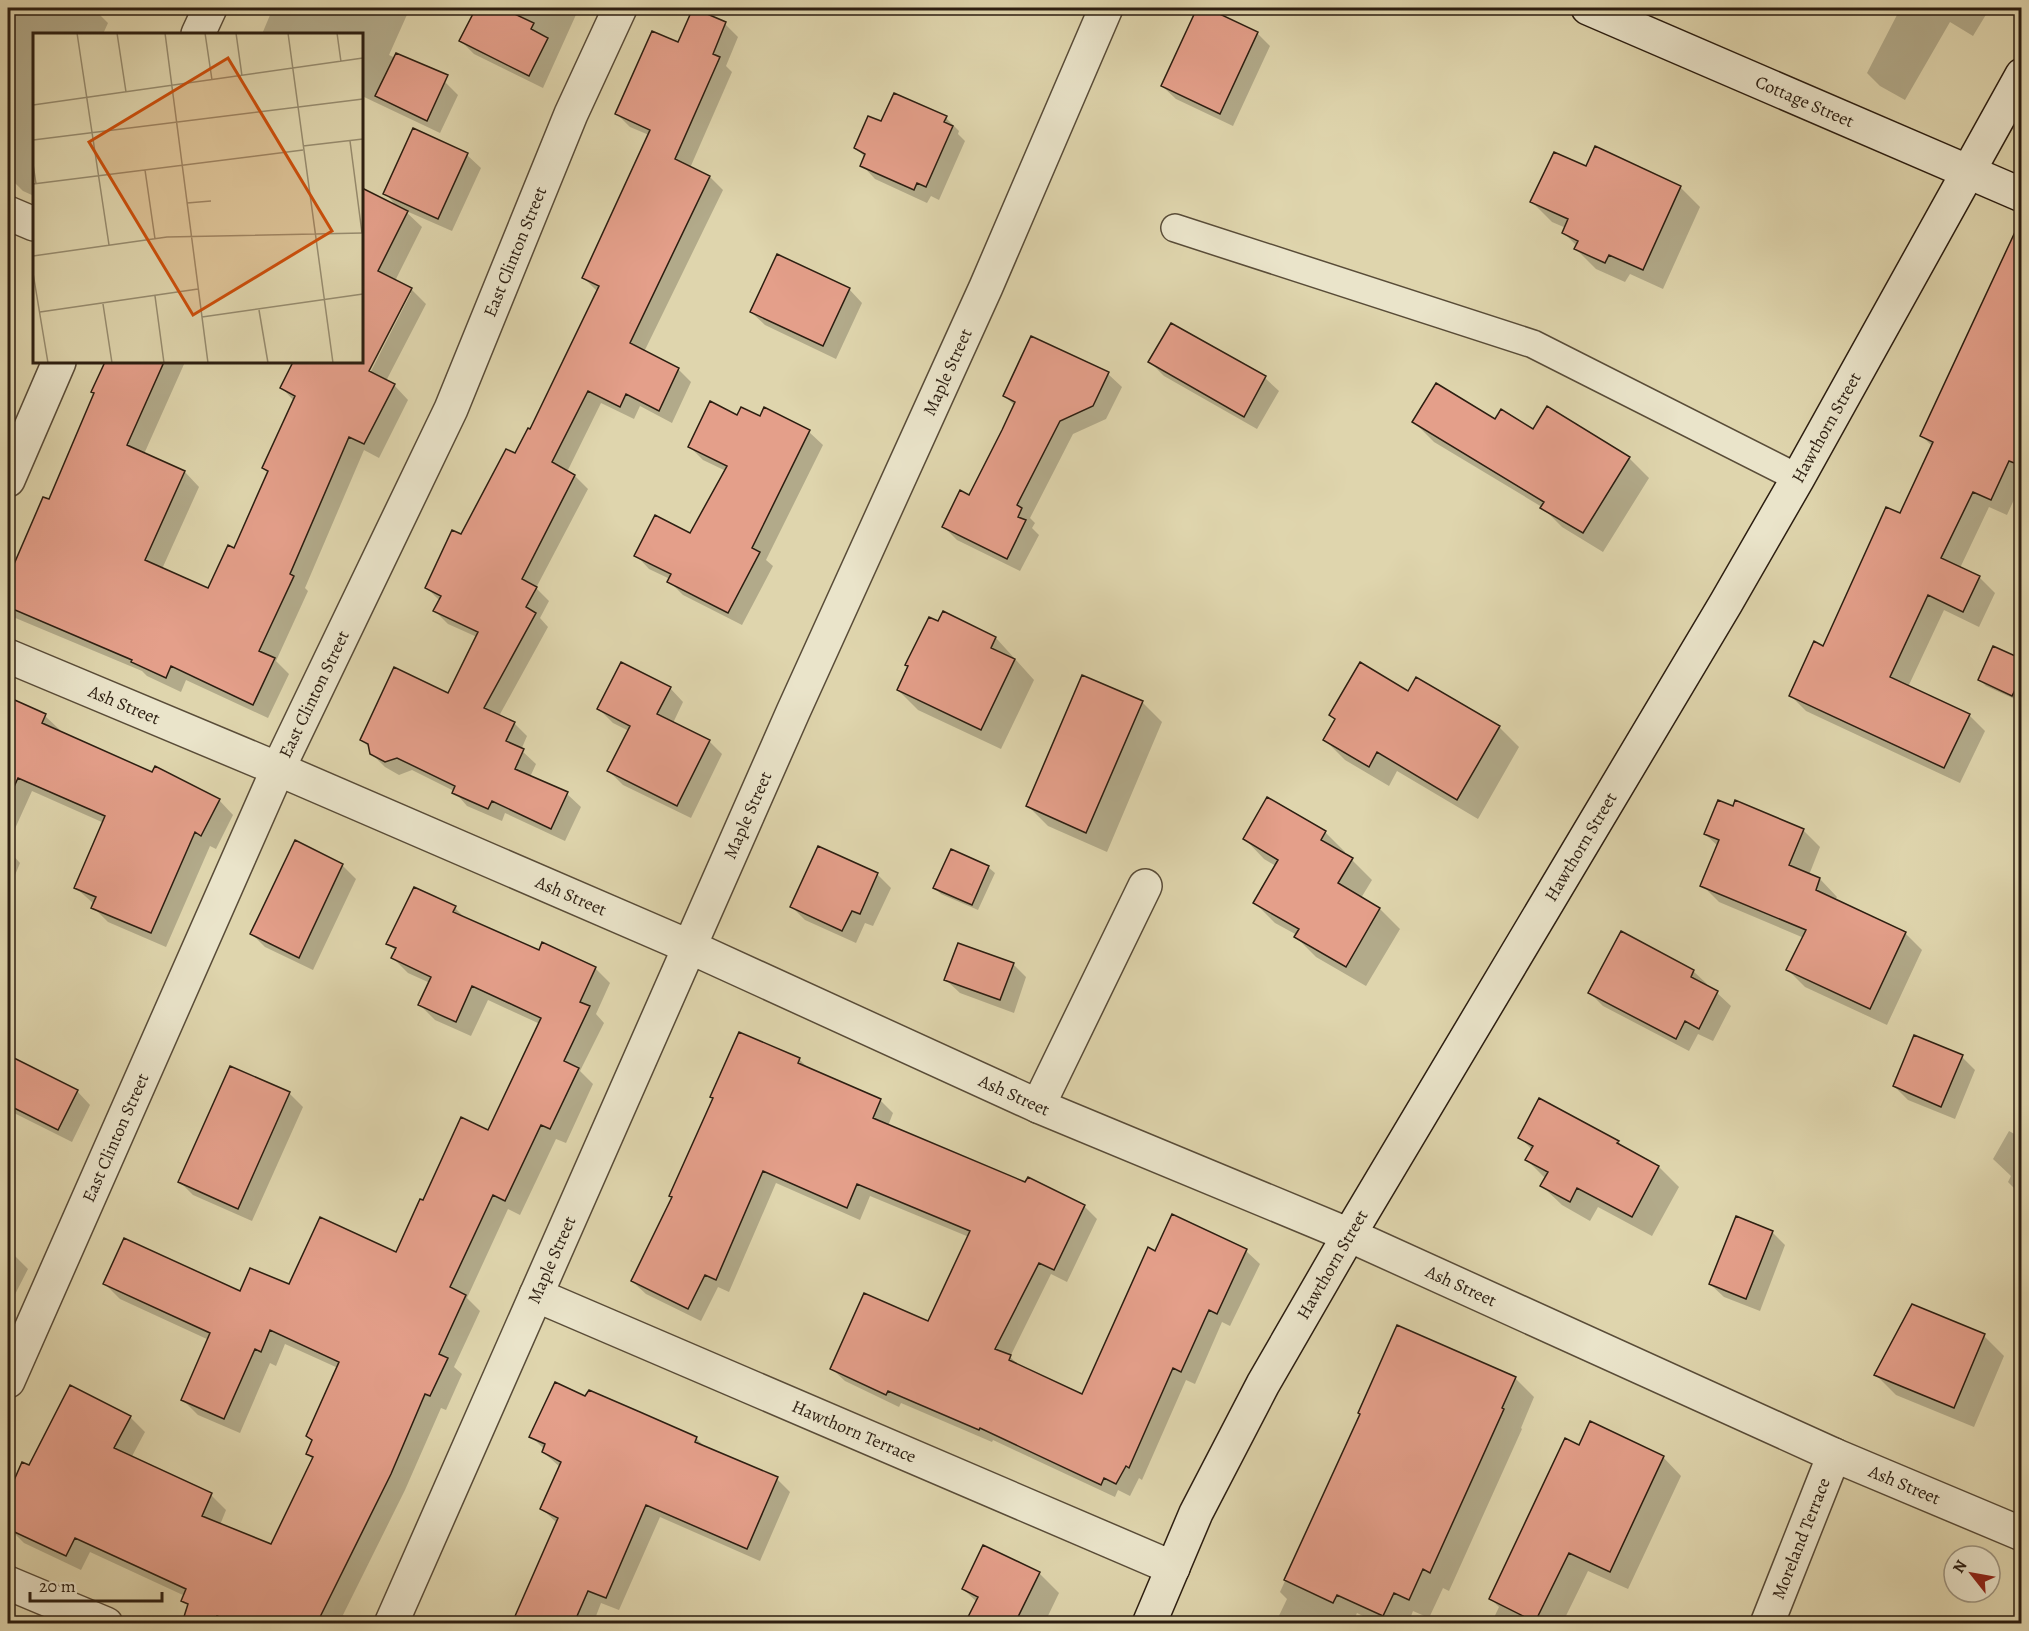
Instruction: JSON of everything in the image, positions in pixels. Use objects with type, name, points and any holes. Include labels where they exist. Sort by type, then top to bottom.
[{"type":"street","points":[[198,33],[210,8]]},
{"type":"street","name":"East Clinton Street","points":[[8,1381],[278,769],[451,409],[572,114],[621,8]]},
{"type":"street","name":"Maple Street","points":[[392,1623],[793,712],[981,298],[1106,8]]},
{"type":"street","name":"Cottage Street","points":[[1588,8],[2022,195]]},
{"type":"street","name":"Hawthorn Street","points":[[1149,1623],[1196,1513],[1263,1384],[1349,1235],[1662,713],[1798,478],[2022,75]]},
{"type":"street","points":[[8,213],[33,224]]},
{"type":"street","points":[[8,480],[59,363]]},
{"type":"street","name":"Ash Street","points":[[8,656],[278,769],[690,947],[1038,1106],[1349,1235],[1834,1455],[2022,1534]]},
{"type":"street","points":[[1038,1106],[1145,886]]},
{"type":"street","name":"Hawthorn Terrace","points":[[536,1295],[1173,1568]]},
{"type":"street","name":"Moreland Terrace","points":[[1767,1623],[1834,1455]]},
{"type":"street","points":[[8,1583],[106,1623]]},
{"type":"lane","points":[[1175,228],[1533,344],[1798,478]]},
{"type":"building","points":[[476,8],[502,8],[534,23],[531,29],[548,38],[529,76],[459,41]]},
{"type":"building","points":[[693,8],[726,22],[713,54],[720,57],[675,159],[710,176],[630,343],[679,368],[659,411],[626,394],[620,407],[588,391],[552,462],[575,475],[522,579],[537,587],[526,607],[536,613],[484,708],[515,722],[506,741],[524,749],[515,769],[568,792],[551,829],[492,801],[488,809],[452,793],[455,786],[397,758],[385,762],[370,754],[368,744],[360,740],[394,667],[448,693],[478,632],[433,611],[441,596],[425,588],[452,530],[461,534],[506,449],[515,453],[528,428],[530,429],[599,286],[582,278],[650,130],[615,114],[652,31],[678,42]]},
{"type":"building","points":[[1197,8],[1207,8],[1258,32],[1220,114],[1161,86]]},
{"type":"building","points":[[396,53],[448,75],[427,121],[375,96]]},
{"type":"building","points":[[894,93],[947,116],[944,122],[953,126],[926,187],[917,183],[914,190],[860,166],[865,154],[854,148],[868,116],[881,121]]},
{"type":"building","points":[[413,128],[468,153],[438,219],[383,194]]},
{"type":"building","points":[[1595,146],[1681,186],[1643,270],[1609,255],[1605,263],[1574,249],[1578,241],[1562,233],[1568,219],[1530,202],[1554,152],[1586,166]]},
{"type":"building","points":[[363,188],[408,211],[378,271],[412,288],[369,371],[395,384],[364,444],[349,437],[290,574],[294,576],[259,651],[275,658],[253,705],[171,666],[166,678],[131,662],[132,660],[8,607],[8,578],[43,497],[49,499],[105,363],[164,363],[127,445],[185,471],[145,560],[208,588],[228,545],[234,548],[268,471],[262,468],[295,396],[280,388],[292,363],[363,363]]},
{"type":"building","points":[[2022,217],[2022,466],[2009,461],[1991,500],[1973,492],[1941,558],[1980,576],[1963,612],[1928,595],[1890,677],[1970,714],[1944,768],[1789,696],[1814,641],[1823,646],[1886,507],[1900,513],[1933,442],[1920,436]]},
{"type":"building","points":[[777,254],[850,288],[823,346],[750,312]]},
{"type":"building","points":[[1171,323],[1266,376],[1244,417],[1148,362]]},
{"type":"building","points":[[1031,336],[1109,372],[1093,406],[1060,421],[1017,505],[1022,508],[1018,517],[1026,520],[1007,559],[942,527],[960,490],[969,495],[1002,430],[1015,402],[1003,396]]},
{"type":"building","points":[[1436,383],[1495,419],[1501,409],[1533,429],[1547,406],[1630,457],[1583,533],[1540,508],[1544,502],[1412,422]]},
{"type":"building","points":[[710,401],[737,415],[741,407],[760,416],[764,407],[810,430],[752,548],[760,552],[728,613],[667,582],[671,574],[634,556],[655,515],[690,533],[727,466],[688,447]]},
{"type":"building","points":[[943,611],[996,637],[991,648],[1015,659],[981,730],[897,690],[908,666],[905,665],[929,617],[938,621]]},
{"type":"building","points":[[1993,646],[2022,659],[2022,676],[2012,696],[1978,680]]},
{"type":"building","points":[[621,662],[671,687],[657,714],[710,740],[677,806],[607,771],[630,726],[597,709]]},
{"type":"building","points":[[1360,662],[1408,691],[1416,677],[1500,726],[1457,800],[1377,752],[1369,767],[1323,740],[1335,719],[1329,715]]},
{"type":"building","points":[[1082,675],[1143,701],[1086,833],[1026,806]]},
{"type":"building","points":[[8,697],[46,714],[42,723],[152,772],[155,766],[220,799],[201,836],[195,832],[151,933],[91,908],[96,897],[74,888],[105,816],[18,778],[8,800]]},
{"type":"building","points":[[1267,797],[1326,831],[1321,840],[1353,858],[1338,883],[1380,908],[1346,967],[1294,937],[1299,929],[1253,903],[1278,860],[1243,839]]},
{"type":"building","points":[[1718,800],[1733,806],[1735,800],[1804,829],[1789,865],[1820,878],[1816,890],[1906,932],[1870,1009],[1786,970],[1806,930],[1700,886],[1719,840],[1704,834]]},
{"type":"building","points":[[295,840],[343,864],[299,958],[250,934]]},
{"type":"building","points":[[818,846],[878,873],[860,914],[852,911],[842,931],[790,907]]},
{"type":"building","points":[[951,849],[989,866],[972,905],[933,888]]},
{"type":"building","points":[[414,887],[456,906],[453,912],[539,950],[542,942],[596,967],[580,1002],[590,1006],[564,1061],[579,1068],[550,1129],[541,1125],[505,1201],[493,1195],[450,1287],[466,1295],[439,1354],[448,1358],[430,1396],[425,1394],[391,1474],[317,1623],[234,1623],[217,1616],[214,1623],[182,1623],[188,1604],[181,1601],[186,1589],[75,1538],[66,1556],[8,1529],[8,1494],[22,1462],[29,1465],[70,1385],[131,1416],[114,1448],[212,1493],[202,1516],[271,1544],[313,1457],[306,1454],[312,1440],[306,1436],[339,1362],[270,1330],[261,1352],[255,1349],[224,1419],[181,1400],[210,1333],[103,1284],[124,1238],[240,1291],[250,1268],[289,1284],[320,1217],[396,1252],[461,1117],[488,1130],[541,1018],[472,986],[456,1022],[418,1005],[431,977],[391,958],[396,948],[386,944]]},
{"type":"building","points":[[1621,931],[1694,970],[1691,977],[1718,991],[1699,1029],[1685,1021],[1676,1039],[1588,993]]},
{"type":"building","points":[[958,943],[1014,963],[1000,1000],[944,980]]},
{"type":"building","points":[[739,1032],[800,1058],[798,1063],[881,1099],[873,1118],[1025,1182],[1028,1177],[1085,1205],[1054,1270],[1039,1263],[995,1349],[1011,1355],[1009,1360],[1082,1394],[1148,1247],[1155,1251],[1172,1214],[1247,1249],[1217,1314],[1209,1310],[1181,1372],[1173,1368],[1129,1468],[1126,1466],[1116,1484],[1104,1478],[1101,1485],[980,1428],[979,1430],[888,1391],[886,1395],[830,1369],[864,1293],[928,1321],[970,1231],[857,1184],[847,1208],[763,1171],[716,1280],[705,1275],[688,1309],[631,1281],[672,1197],[669,1196],[713,1098],[710,1097]]},
{"type":"building","points":[[1914,1035],[1963,1055],[1941,1107],[1893,1086]]},
{"type":"building","points":[[8,1055],[78,1090],[58,1130],[8,1105]]},
{"type":"building","points":[[230,1066],[290,1092],[238,1209],[178,1182]]},
{"type":"building","points":[[1539,1098],[1619,1141],[1617,1143],[1659,1166],[1632,1217],[1577,1188],[1570,1202],[1540,1186],[1548,1172],[1525,1160],[1533,1146],[1518,1138]]},
{"type":"building","points":[[1736,1216],[1773,1231],[1746,1299],[1709,1284]]},
{"type":"building","points":[[1912,1304],[1985,1334],[1954,1408],[1874,1375]]},
{"type":"building","points":[[1397,1325],[1516,1377],[1502,1408],[1504,1409],[1430,1573],[1423,1569],[1409,1600],[1394,1593],[1383,1616],[1337,1595],[1333,1603],[1284,1580],[1360,1414],[1358,1413]]},
{"type":"building","points":[[555,1382],[585,1396],[589,1390],[697,1437],[695,1442],[778,1477],[747,1549],[646,1505],[606,1598],[588,1591],[574,1623],[512,1623],[558,1518],[540,1509],[561,1462],[542,1452],[545,1444],[529,1437]]},
{"type":"building","points":[[1590,1421],[1664,1456],[1610,1572],[1569,1553],[1535,1622],[1489,1599],[1565,1438],[1579,1445]]},
{"type":"building","points":[[983,1545],[1040,1572],[1015,1623],[965,1623],[978,1597],[962,1589]]}]
